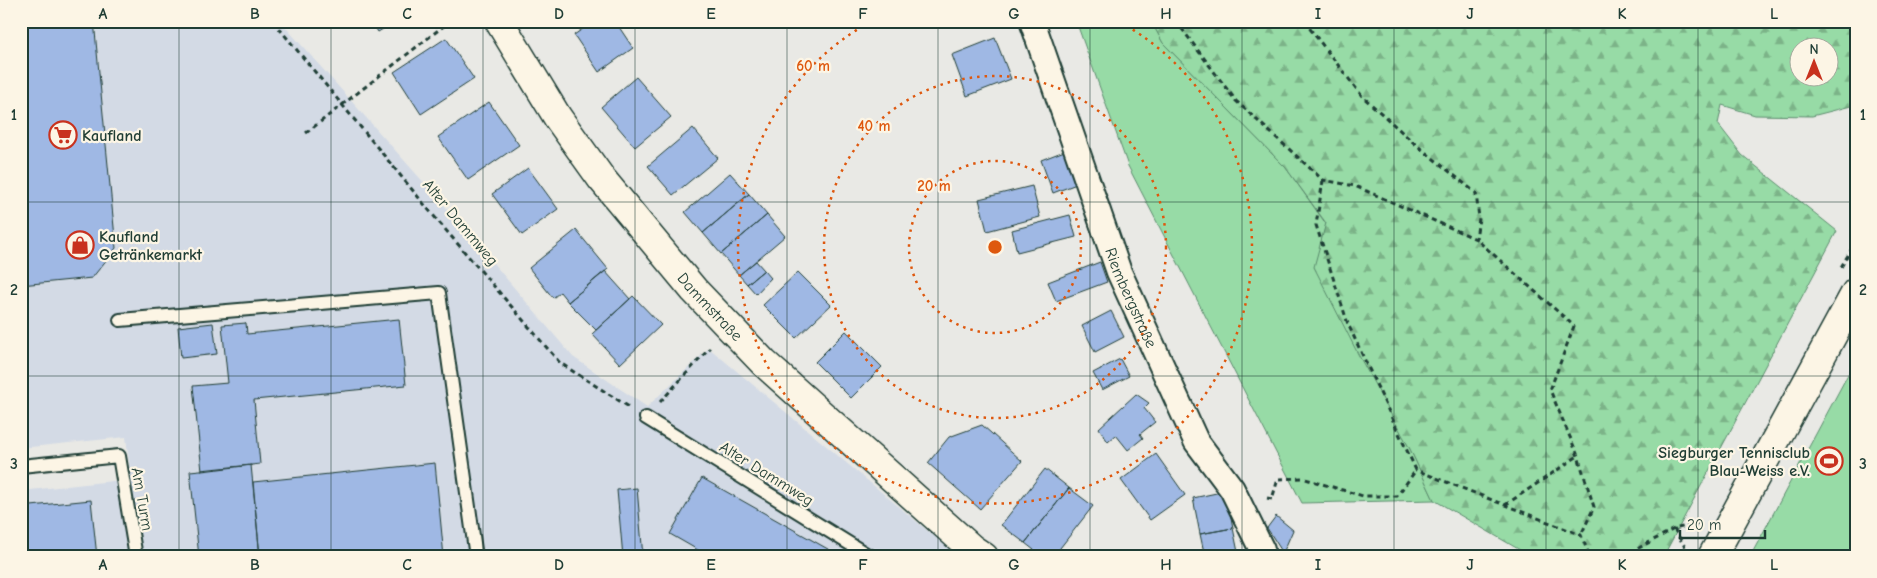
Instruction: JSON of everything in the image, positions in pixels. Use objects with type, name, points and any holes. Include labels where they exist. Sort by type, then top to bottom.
[{"type":"street","name":"Dammstraße","points":[[499,21],[558,118],[601,178],[694,290],[764,364],[975,554]]},
{"type":"street","name":"Riembergstraße","points":[[1032,21],[1119,272],[1196,441],[1232,489],[1264,557]]},
{"type":"street","points":[[1699,553],[1856,292]]},
{"type":"lane","points":[[120,320],[439,293],[476,557]]},
{"type":"lane","name":"Alter Dammweg","points":[[646,418],[871,557]]},
{"type":"lane","name":"Am Turm","points":[[21,466],[119,456],[136,557]]},
{"type":"path","name":"Alter Dammweg","points":[[273,21],[438,221],[560,362],[646,418]]},
{"type":"path","points":[[306,133],[450,21]]},
{"type":"path","points":[[1176,21],[1236,101],[1323,180],[1355,186],[1476,239],[1574,326],[1550,390],[1578,456],[1594,507],[1581,535]]},
{"type":"path","points":[[1304,21],[1362,96],[1414,143],[1476,193],[1479,218],[1476,239]]},
{"type":"path","points":[[1323,180],[1316,225],[1348,324],[1416,470],[1581,535],[1590,557]]},
{"type":"path","points":[[646,418],[729,327]]},
{"type":"path","points":[[1505,505],[1578,456]]},
{"type":"path","points":[[1232,489],[1272,499],[1278,479],[1302,478],[1363,496],[1397,496],[1416,470]]},
{"type":"path","points":[[1622,557],[1674,529],[1699,523]]},
{"type":"path","points":[[1674,529],[1699,553]]},
{"type":"shaded area","points":[[21,21],[280,21],[443,204],[573,357],[647,407],[709,348],[959,557],[21,557],[21,491],[131,479],[126,437],[21,448]]},
{"type":"green space","points":[[1076,21],[1151,21],[1163,43],[1286,168],[1326,224],[1315,267],[1410,449],[1434,500],[1302,503],[1128,166]]},
{"type":"green space","points":[[1151,21],[1856,21],[1856,109],[1851,106],[1812,116],[1755,115],[1722,105],[1718,124],[1742,155],[1837,231],[1663,557],[1532,557],[1434,500],[1410,449],[1358,354],[1314,267],[1326,223],[1286,168],[1163,43]]},
{"type":"green space","name":"Siegburger Tennisclub Blau-Weiss e.V.","points":[[1856,361],[1856,557],[1750,557],[1853,365]]},
{"type":"building","name":"Kaufland","points":[[21,21],[94,21],[116,248],[92,278],[21,285]]},
{"type":"building","points":[[371,21],[396,21],[378,32]]},
{"type":"building","points":[[594,21],[615,21],[633,48],[599,72],[574,35]]},
{"type":"building","points":[[446,38],[474,79],[421,114],[394,72]]},
{"type":"building","points":[[995,38],[1011,79],[967,96],[952,55]]},
{"type":"building","points":[[636,77],[671,117],[635,147],[601,107]]},
{"type":"building","points":[[489,102],[519,145],[468,180],[438,137]]},
{"type":"building","points":[[693,128],[718,158],[673,195],[648,166]]},
{"type":"building","points":[[1067,150],[1079,183],[1053,193],[1041,160]]},
{"type":"building","points":[[528,168],[558,209],[522,235],[492,194]]},
{"type":"building","points":[[730,173],[749,194],[703,233],[685,212]]},
{"type":"building","points":[[1032,186],[1040,217],[987,231],[979,199]]},
{"type":"building","points":[[749,194],[767,215],[721,254],[703,233]]},
{"type":"building","points":[[767,215],[785,236],[739,275],[721,254]]},
{"type":"building","points":[[1070,215],[1076,237],[1017,252],[1012,230]]},
{"type":"building","points":[[576,230],[608,269],[568,302],[560,292],[553,298],[529,268]]},
{"type":"building","points":[[756,261],[764,270],[747,284],[739,275]]},
{"type":"building","points":[[1100,262],[1107,282],[1056,301],[1048,282]]},
{"type":"building","points":[[764,270],[771,278],[756,294],[747,284]]},
{"type":"building","points":[[605,271],[630,299],[596,330],[568,302]]},
{"type":"building","points":[[798,272],[831,305],[796,338],[763,305]]},
{"type":"building","points":[[633,296],[661,325],[620,364],[592,334]]},
{"type":"building","points":[[1111,311],[1124,337],[1095,352],[1082,326]]},
{"type":"building","points":[[399,319],[406,385],[254,400],[260,464],[202,471],[193,386],[228,383],[222,325],[246,323],[247,334]]},
{"type":"building","points":[[213,323],[217,354],[181,358],[178,327]]},
{"type":"building","points":[[846,331],[882,367],[851,398],[815,362]]},
{"type":"building","points":[[1120,359],[1129,376],[1102,390],[1093,373]]},
{"type":"building","points":[[1136,394],[1149,403],[1144,408],[1155,422],[1140,434],[1143,438],[1128,450],[1116,435],[1108,442],[1099,428]]},
{"type":"building","points":[[982,425],[1022,461],[980,509],[928,463],[949,437]]},
{"type":"building","points":[[1156,454],[1185,495],[1150,520],[1121,480]]},
{"type":"building","points":[[435,463],[444,557],[260,557],[253,482]]},
{"type":"building","points":[[251,465],[260,557],[199,557],[190,471]]},
{"type":"building","points":[[1045,469],[1069,488],[1025,543],[1001,525]]},
{"type":"building","points":[[702,478],[842,557],[710,557],[670,534]]},
{"type":"building","points":[[637,488],[643,557],[623,557],[617,490]]},
{"type":"building","points":[[1069,488],[1093,506],[1053,557],[1043,557],[1025,543]]},
{"type":"building","points":[[1226,491],[1233,528],[1200,534],[1193,498]]},
{"type":"building","points":[[91,500],[97,557],[21,557],[21,507]]},
{"type":"building","points":[[1276,516],[1293,530],[1283,553],[1267,528]]},
{"type":"building","points":[[1233,528],[1239,557],[1205,557],[1200,534]]},
{"type":"place","name":"Kaufland","points":[[63,135]]},
{"type":"place","name":"Kaufland Getränkemarkt","points":[[80,245]]},
{"type":"place","name":"Siegburger Tennisclub Blau-Weiss e.V.","points":[[1829,461]]}]
